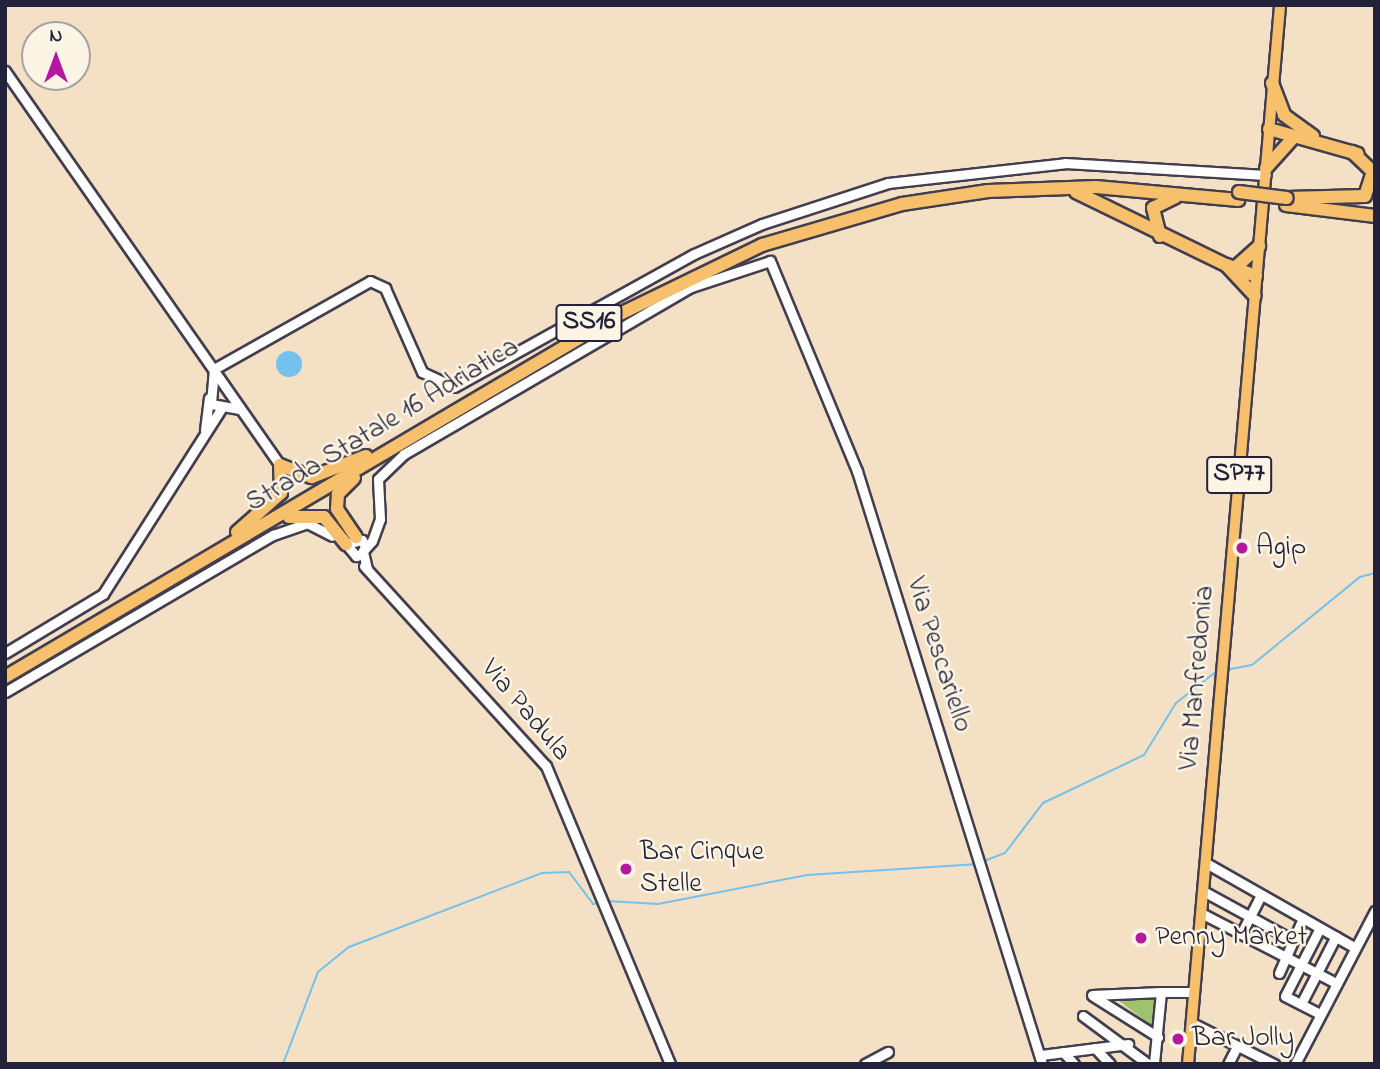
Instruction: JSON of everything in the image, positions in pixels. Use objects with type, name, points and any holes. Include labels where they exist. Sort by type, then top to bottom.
[{"type":"highway","points":[[1272,83],[1284,115],[1299,135]]},
{"type":"highway","points":[[1269,128],[1326,143],[1375,161]]},
{"type":"highway","points":[[1266,171],[1299,135]]},
{"type":"highway","points":[[1287,202],[1364,197],[1373,172],[1352,152]]},
{"type":"highway","name":"Strada Statale 16 Adriatica","points":[[5,677],[694,266],[829,215],[901,196],[1036,180],[1155,182],[1375,216]]},
{"type":"highway","points":[[1037,188],[1100,200],[1164,240],[1234,270],[1256,276]]},
{"type":"highway","name":"Strada Statale 16 Adriatica","points":[[368,459],[620,314],[762,245],[902,204],[1037,188],[1239,196]]},
{"type":"highway","points":[[1164,240],[1151,218],[1159,200],[1205,195]]},
{"type":"highway","name":"Strada Statale 16 Adriatica","points":[[1287,202],[1375,209]]},
{"type":"highway","points":[[1234,270],[1259,246]]},
{"type":"highway","points":[[1234,270],[1255,296]]},
{"type":"highway","points":[[239,535],[281,493],[280,465],[312,477],[368,459]]},
{"type":"highway","points":[[349,544],[336,502],[368,459]]},
{"type":"highway","points":[[239,535],[311,513],[337,528],[349,544]]},
{"type":"highway","name":"Strada Statale 16 Adriatica","points":[[5,667],[239,535]]},
{"type":"main road","name":"SP77","points":[[1255,296],[1280,5]]},
{"type":"main road","name":"Via Manfredonia","points":[[1188,1064],[1255,296]]},
{"type":"street","points":[[5,71],[214,369],[228,400]]},
{"type":"street","points":[[214,369],[370,281],[385,288],[422,372],[454,387],[707,248],[888,183],[1065,163],[1266,171]]},
{"type":"street","name":"Via Pescariello","points":[[378,531],[377,479],[404,454],[691,287],[761,261],[776,265],[857,471],[1042,1059]]},
{"type":"street","points":[[205,434],[214,369]]},
{"type":"street","points":[[211,393],[242,410],[280,465]]},
{"type":"street","points":[[211,393],[228,400]]},
{"type":"street","points":[[5,653],[103,594],[228,400]]},
{"type":"street","name":"Via Padula","points":[[5,692],[272,535],[307,523],[363,551],[367,569]]},
{"type":"street","points":[[349,544],[378,531]]},
{"type":"street","points":[[349,544],[363,551],[378,531]]},
{"type":"street","name":"Via Padula","points":[[349,544],[367,569],[542,760],[670,1064]]},
{"type":"street","points":[[1206,863],[1354,947]]},
{"type":"street","points":[[1203,891],[1293,940]]},
{"type":"street","points":[[1241,934],[1261,895]]},
{"type":"street","points":[[1295,1064],[1375,911]]},
{"type":"street","points":[[1201,913],[1336,983]]},
{"type":"street","points":[[1279,973],[1303,918]]},
{"type":"street","points":[[1320,928],[1285,996],[1320,1014]]},
{"type":"street","points":[[1301,1004],[1336,936]]},
{"type":"street","points":[[1154,1064],[1161,992]]},
{"type":"street","points":[[1158,1037],[1092,995],[1194,992]]},
{"type":"street","points":[[1083,1016],[1128,1044],[1148,1064]]},
{"type":"street","points":[[1192,1023],[1258,1060],[1274,1064]]},
{"type":"street","points":[[1042,1059],[1063,1052],[1128,1044]]},
{"type":"street","points":[[1228,1064],[1237,1046]]},
{"type":"street","points":[[1095,1048],[1110,1064]]},
{"type":"street","points":[[865,1064],[887,1052]]},
{"type":"street","points":[[1063,1052],[1074,1064]]},
{"type":"green space","points":[[1115,998],[1157,999],[1155,1028]]},
{"type":"water","points":[[289,351],[298,355],[302,364],[298,373],[289,377],[280,373],[276,364],[280,355]]},
{"type":"waterway","points":[[1226,670],[1252,665],[1360,577],[1375,573]]},
{"type":"waterway","points":[[984,861],[1005,853],[1043,803],[1144,755],[1176,703],[1217,671]]},
{"type":"waterway","points":[[607,901],[658,904],[807,875],[975,864]]},
{"type":"waterway","points":[[283,1064],[318,972],[349,947],[542,873],[569,872],[593,904],[599,903]]},
{"type":"place","name":"Agip","points":[[1242,548]]},
{"type":"place","name":"Bar Cinque Stelle","points":[[626,869]]},
{"type":"place","name":"Penny Market","points":[[1141,938]]},
{"type":"place","name":"Bar Jolly","points":[[1178,1039]]}]
